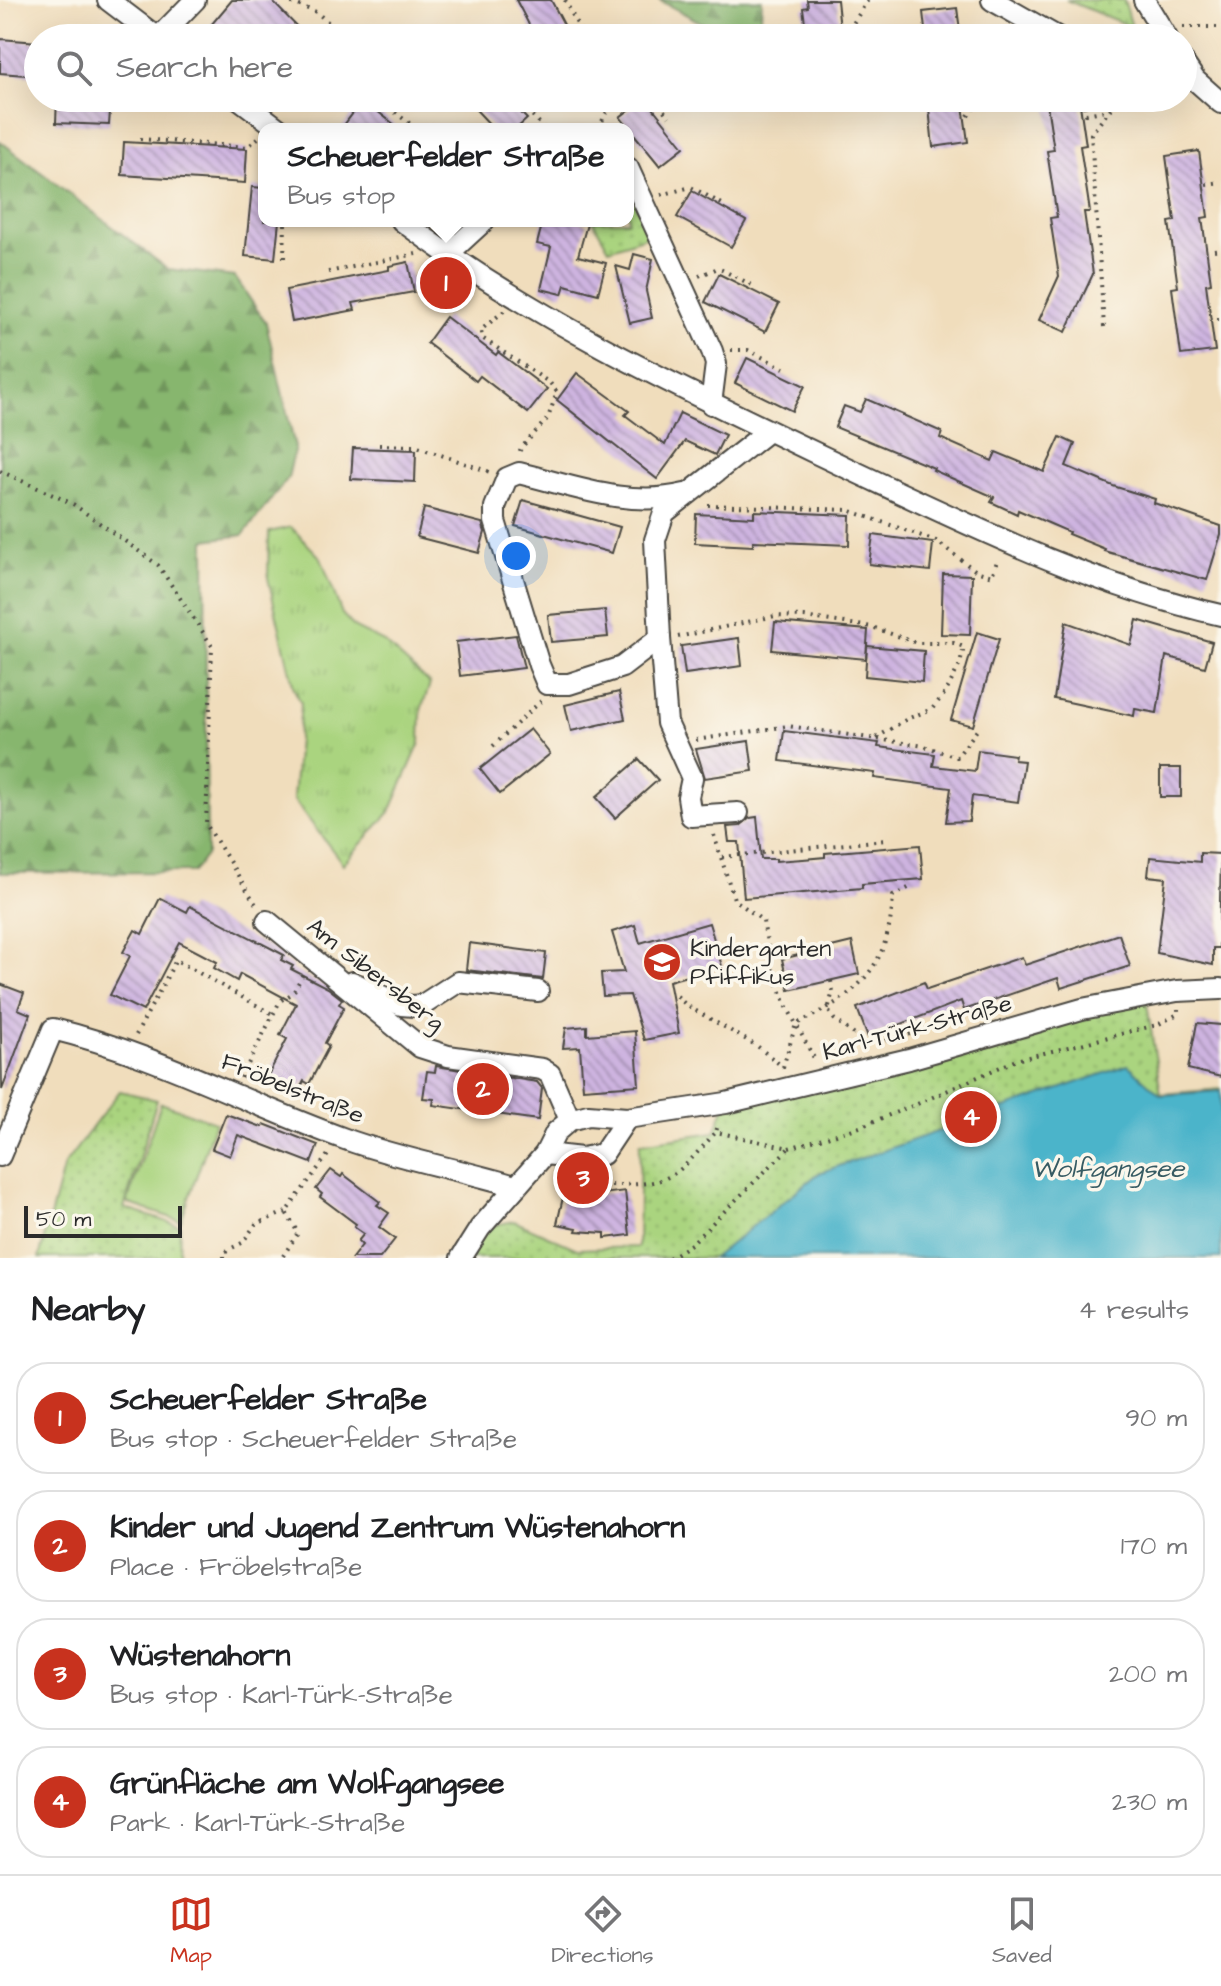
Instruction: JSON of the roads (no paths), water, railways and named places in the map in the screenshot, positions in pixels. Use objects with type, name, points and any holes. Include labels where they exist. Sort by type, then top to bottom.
[{"type":"street","points":[[108,0],[140,24]]},
{"type":"street","points":[[172,24],[195,0]]},
{"type":"street","points":[[992,0],[1034,24]]},
{"type":"street","points":[[1144,0],[1166,24]]},
{"type":"street","points":[[1197,86],[1221,103]]},
{"type":"street","points":[[634,180],[712,351],[716,364],[711,404]]},
{"type":"street","points":[[410,227],[516,297],[637,368],[711,404],[1004,541],[1116,584],[1221,615]]},
{"type":"street","points":[[444,252],[476,227]]},
{"type":"street","points":[[738,813],[691,816],[688,797],[692,778],[667,723],[655,540],[664,513],[768,431]]},
{"type":"street","points":[[660,638],[622,667],[569,684],[547,684],[495,521],[495,507],[513,476],[629,499],[663,499],[685,494]]},
{"type":"street","name":"Am Sibersberg","points":[[267,921],[420,1047],[448,1056],[542,1069],[550,1074],[570,1120]]},
{"type":"street","points":[[323,969],[401,1005],[424,1004],[458,982],[538,991]]},
{"type":"street","name":"Karl-Türk-Straße","points":[[570,1120],[588,1115],[627,1118],[726,1103],[909,1059],[1082,1009],[1177,991],[1221,989]]},
{"type":"street","name":"Fröbelstraße","points":[[0,1156],[53,1029],[181,1070],[341,1138],[394,1156],[463,1170],[515,1186]]},
{"type":"street","points":[[545,1154],[582,1158],[603,1154],[627,1118]]},
{"type":"street","points":[[461,1258],[480,1228],[545,1154],[556,1132],[570,1120]]},
{"type":"water","name":"Wolfgangsee","points":[[1128,1065],[1161,1095],[1221,1091],[1221,1258],[713,1258],[819,1173]]},
{"type":"place","name":"Scheuerfelder Straße","points":[[446,283]]},
{"type":"place","name":"Kindergarten Pfiffikus","points":[[662,962]]},
{"type":"place","name":"Kinder und Jugend Zentrum Wüstenahorn","points":[[483,1089]]},
{"type":"place","name":"Grünfläche am Wolfgangsee","points":[[971,1117]]},
{"type":"place","name":"Wüstenahorn","points":[[583,1178]]}]
